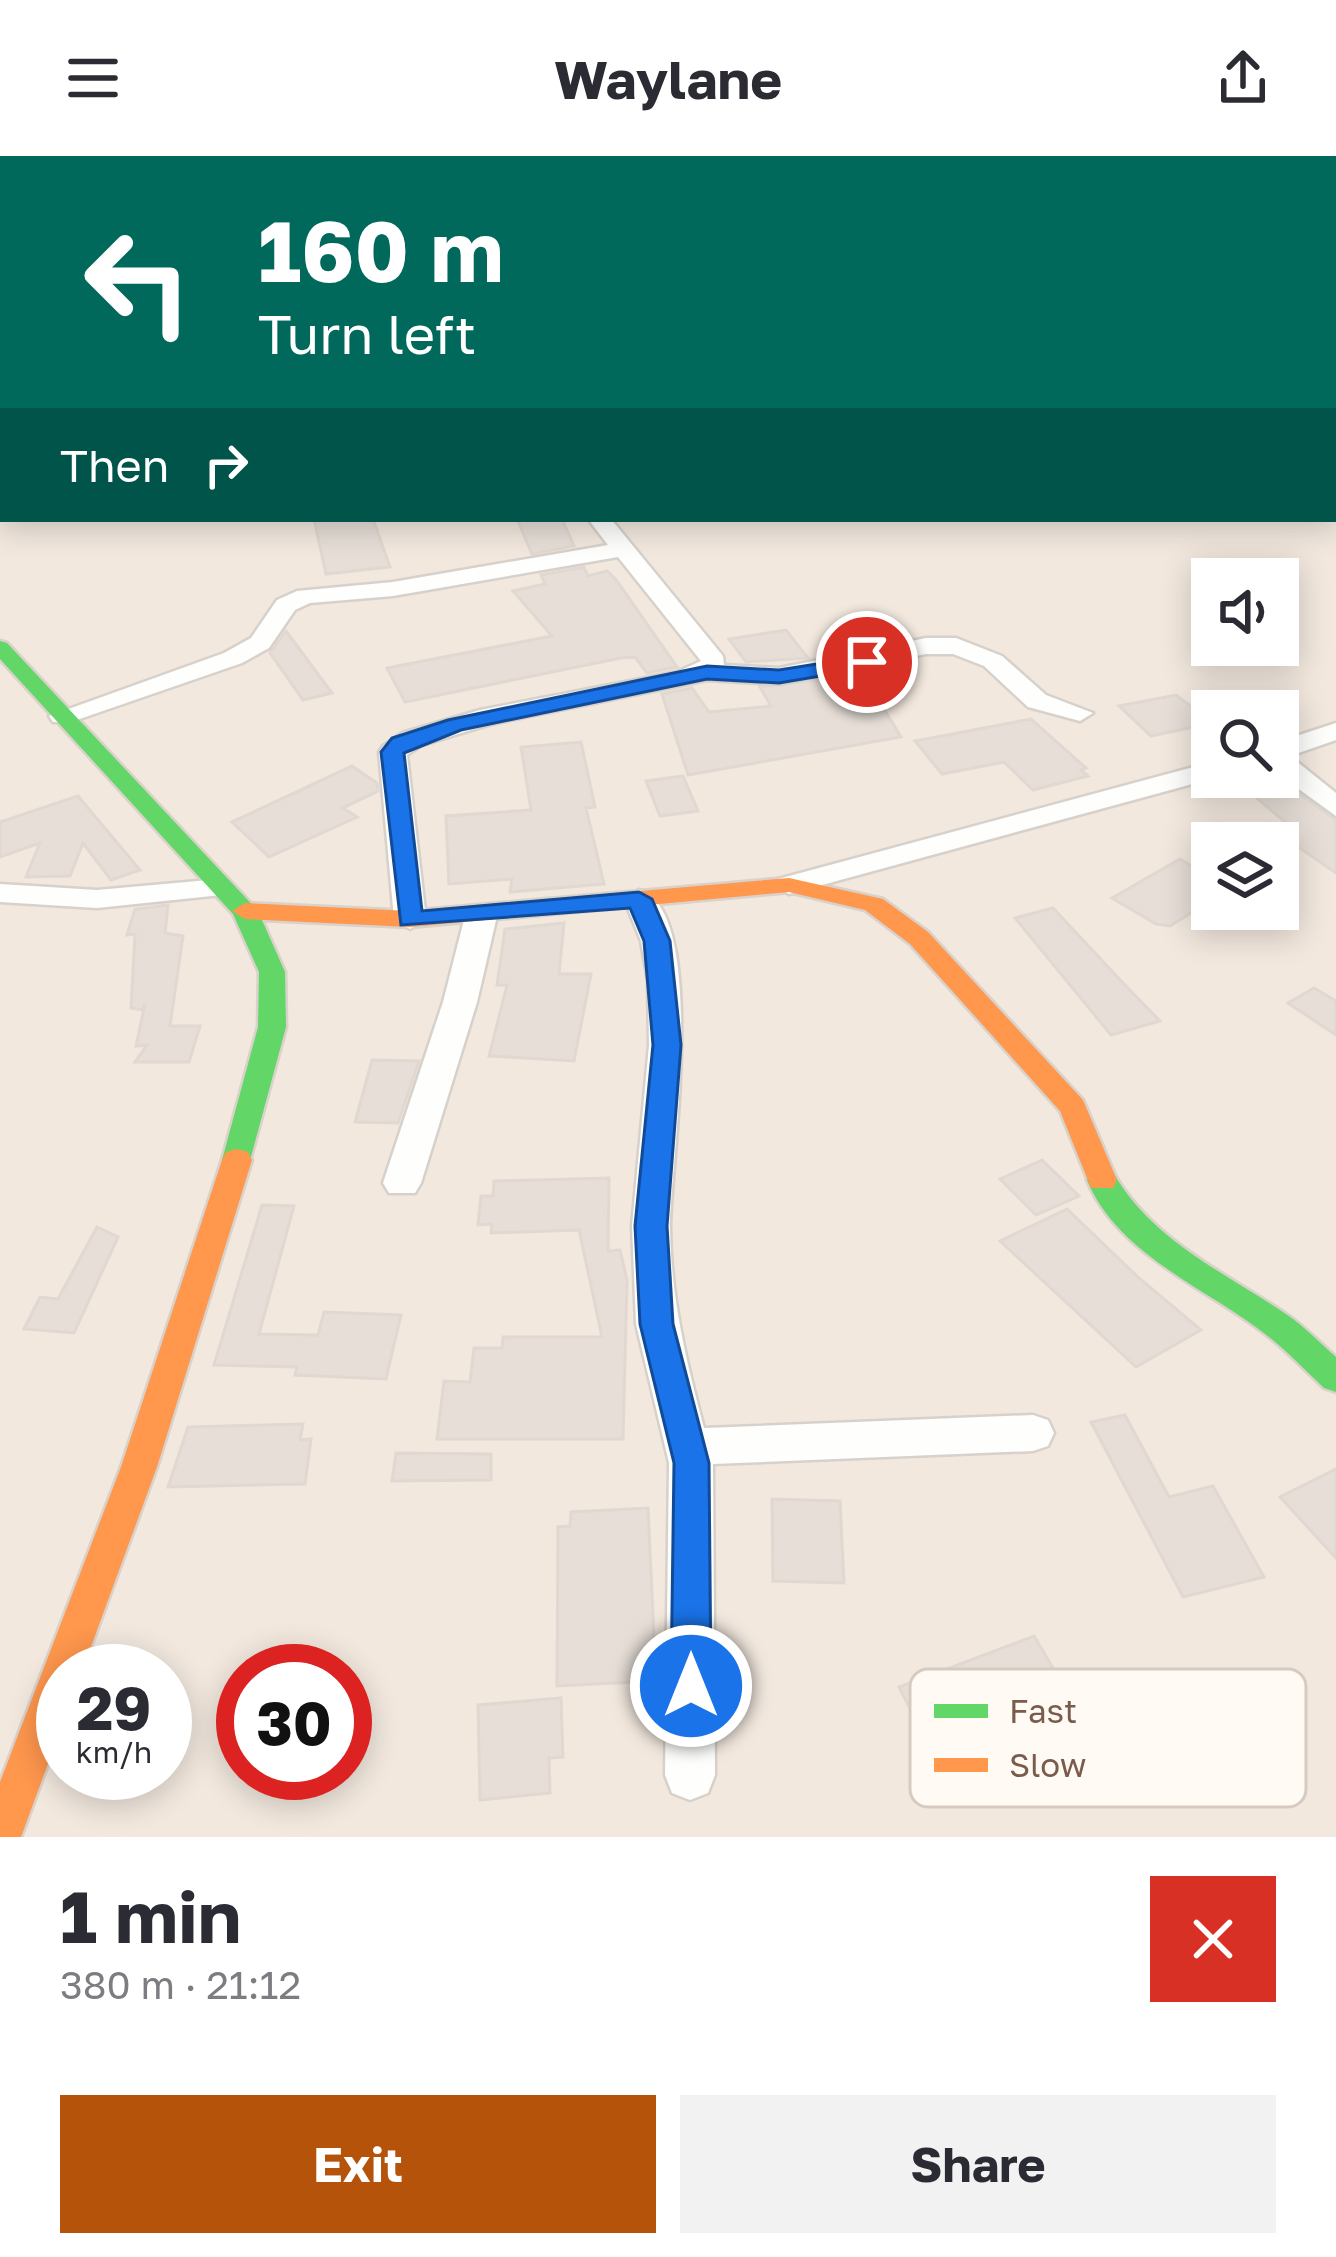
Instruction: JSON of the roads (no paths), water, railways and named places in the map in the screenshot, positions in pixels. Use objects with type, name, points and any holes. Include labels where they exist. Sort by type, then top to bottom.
[{"type":"main road","points":[[0,647],[245,911],[272,972],[272,1027],[239,1154],[139,1467],[0,1837]]},
{"type":"main road","points":[[245,911],[410,920],[789,884],[874,904],[919,938],[1073,1107],[1108,1192],[1172,1259],[1279,1326],[1336,1378]]},
{"type":"street","points":[[601,522],[713,661],[707,672]]},
{"type":"street","points":[[62,716],[233,658],[260,643],[286,605],[304,596],[393,589],[620,550]]},
{"type":"street","points":[[410,920],[393,752],[400,742],[456,724],[707,672],[779,676],[926,646],[956,646],[993,661],[1036,701],[1080,713]]},
{"type":"street","points":[[1299,744],[1336,731]]},
{"type":"street","points":[[789,884],[1191,776]]},
{"type":"street","points":[[1299,777],[1336,807]]},
{"type":"street","points":[[0,892],[97,899],[220,888]]},
{"type":"street","points":[[639,899],[657,941],[664,982],[667,1045],[651,1226],[656,1324],[687,1447],[690,1775]]},
{"type":"street","points":[[402,1184],[460,1001],[481,916]]},
{"type":"street","points":[[687,1447],[1033,1433]]}]
